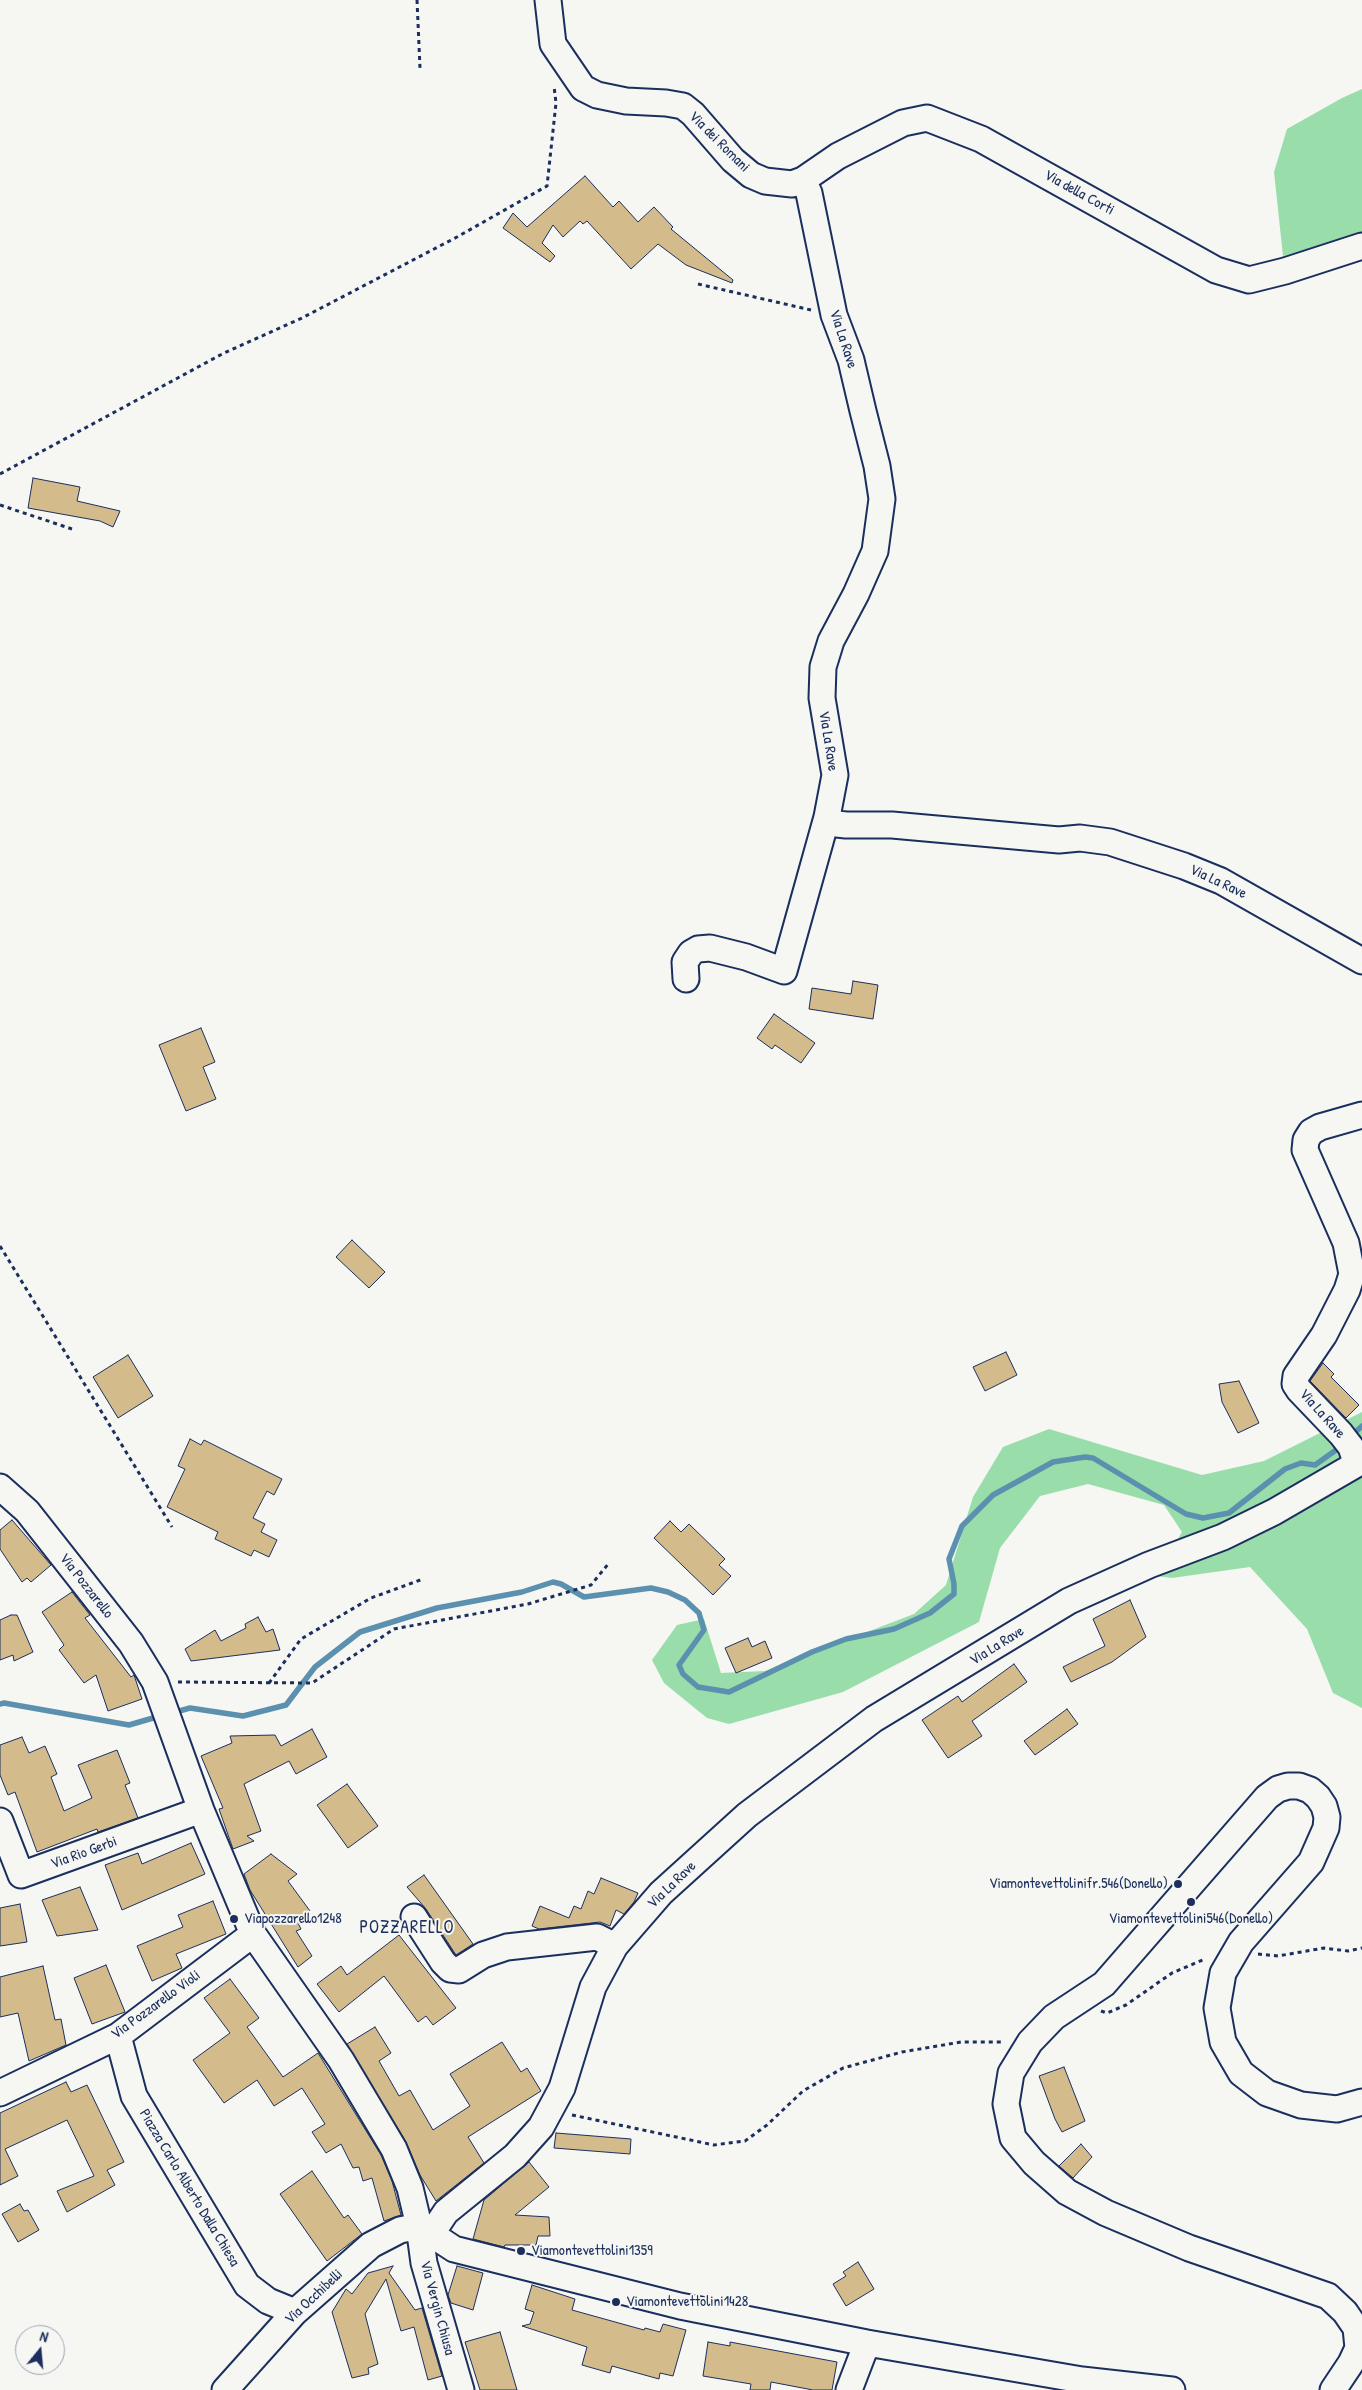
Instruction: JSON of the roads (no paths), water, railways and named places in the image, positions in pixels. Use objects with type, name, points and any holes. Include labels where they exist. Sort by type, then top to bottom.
[{"type":"street","name":"Via dei Romani","points":[[548,0],[553,44],[584,88],[597,94],[626,101],[666,103],[683,106],[693,114],[733,160],[751,175],[765,181],[782,184],[792,184],[803,180]]},
{"type":"street","name":"Via della Corti","points":[[803,180],[838,156],[903,123],[927,118],[981,139],[1216,270],[1249,280],[1285,271],[1362,246]]},
{"type":"street","name":"Via La Rave","points":[[803,180],[809,193],[834,315],[850,360],[877,466],[882,499],[875,551],[856,594],[831,641],[823,667],[822,698],[835,775],[827,817],[837,824],[846,825],[892,825],[1059,840],[1080,838],[1110,842],[1184,866],[1221,881],[1362,961]]},
{"type":"street","points":[[686,979],[685,962],[690,953],[710,948],[746,957],[784,971],[827,817]]},
{"type":"street","name":"Via La Rave","points":[[426,2229],[515,2156],[541,2127],[562,2088],[593,1987],[615,1946],[661,1893],[747,1815],[874,1719],[1069,1601],[1149,1565],[1223,1537],[1274,1512],[1351,1469],[1353,1454],[1334,1424],[1295,1384],[1296,1376],[1324,1335],[1347,1290],[1352,1274],[1346,1243],[1305,1150],[1306,1140],[1311,1132],[1320,1127],[1362,1115]]},
{"type":"street","name":"Via Pozzarello","points":[[0,1487],[27,1511],[131,1643],[157,1688],[201,1810],[253,1934]]},
{"type":"street","points":[[1333,2390],[1351,2363],[1358,2348],[1356,2328],[1345,2312],[1328,2296],[1205,2254],[1106,2213],[1067,2192],[1034,2163],[1013,2138],[1006,2104],[1011,2073],[1030,2042],[1054,2017],[1104,1984],[1267,1798],[1278,1789],[1288,1786],[1299,1786],[1310,1790],[1318,1797],[1324,1806],[1327,1817],[1326,1828],[1311,1862],[1284,1890],[1235,1952],[1223,1973],[1217,2008],[1223,2042],[1241,2073],[1267,2093],[1301,2105],[1337,2109],[1362,2102]]},
{"type":"street","name":"Via Rio Gerbi","points":[[0,1821],[21,1875],[201,1810]]},
{"type":"street","points":[[414,1917],[443,1962],[450,1969],[459,1970],[483,1955],[507,1947],[597,1937],[615,1946]]},
{"type":"street","name":"Via Pozzarello Violi","points":[[0,2093],[118,2036],[253,1934]]},
{"type":"street","name":"Via Vergin Chiusa","points":[[253,1934],[341,2060],[394,2149],[426,2229],[424,2263],[461,2390]]},
{"type":"street","name":"Piazza Carlo Alberto Dalla Chiesa","points":[[118,2036],[134,2096],[247,2285],[268,2301],[295,2312]]},
{"type":"street","points":[[426,2229],[454,2249],[680,2306],[866,2343],[1082,2380],[1172,2390]]},
{"type":"street","name":"Via Occhibelli","points":[[225,2390],[295,2312],[371,2245],[400,2230],[426,2229]]},
{"type":"street","points":[[849,2390],[866,2343]]},
{"type":"waterway","points":[[1351,1436],[1362,1426]]},
{"type":"waterway","points":[[172,1713],[190,1708],[243,1716],[286,1705],[315,1667],[360,1632],[437,1608],[522,1592],[553,1582],[561,1584],[584,1597],[651,1588],[668,1592],[685,1600],[699,1613],[704,1630],[679,1665],[683,1674],[698,1687],[729,1692],[812,1652],[846,1639],[894,1629],[930,1613],[954,1594],[949,1559],[962,1526],[993,1495],[1053,1462],[1085,1457],[1093,1458],[1186,1514],[1203,1518],[1229,1513],[1285,1469],[1301,1463],[1315,1465],[1343,1445]]},
{"type":"waterway","points":[[0,1704],[4,1703],[129,1725],[160,1716]]},
{"type":"place","name":"Viamontevettolinifr.546(Donello)","points":[[1178,1884]]},
{"type":"place","name":"Viamontevettolini546(Donello)","points":[[1191,1902]]},
{"type":"place","name":"Viapozzarello1248","points":[[234,1919]]},
{"type":"place","name":"Viamontevettolini1359","points":[[521,2251]]},
{"type":"place","name":"Viamontevettolini1428","points":[[616,2302]]},
{"type":"district","name":"POZZARELLO","points":[[407,1928]]}]
